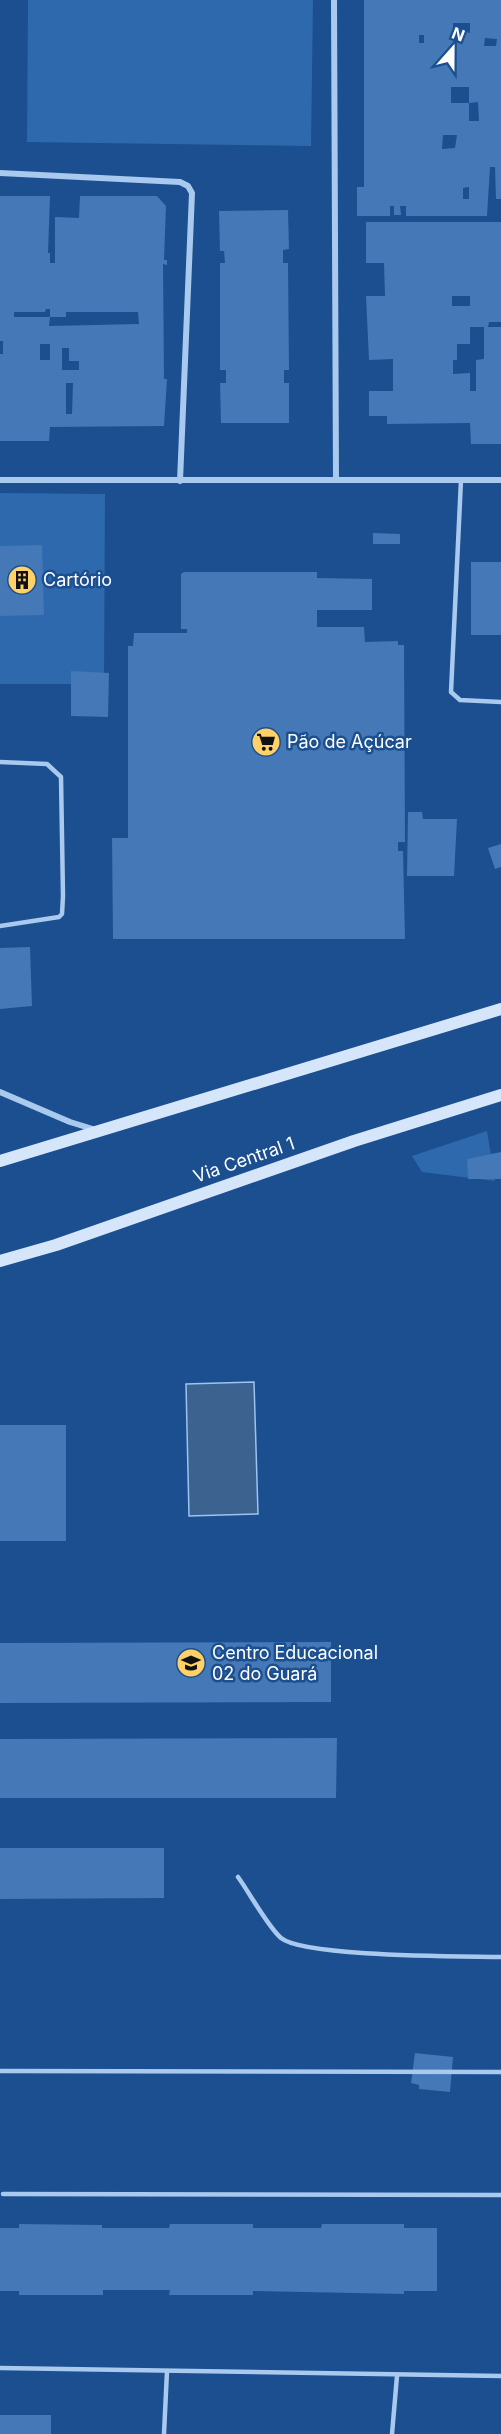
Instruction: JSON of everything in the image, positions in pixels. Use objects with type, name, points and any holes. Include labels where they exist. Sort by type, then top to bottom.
[{"type":"main road","points":[[0,1161],[501,1009]]},
{"type":"main road","name":"Via Central 1","points":[[0,1261],[67,1241],[354,1141],[501,1095]]},
{"type":"street","points":[[334,0],[336,480]]},
{"type":"street","points":[[0,173],[180,182],[188,186],[192,193],[180,481]]},
{"type":"street","points":[[0,480],[501,480]]},
{"type":"street","points":[[0,1092],[70,1122],[99,1131]]},
{"type":"lane","points":[[461,480],[451,692],[460,700],[501,702]]},
{"type":"lane","points":[[0,762],[47,764],[55,770],[61,777],[63,828],[62,914],[53,920],[0,926]]},
{"type":"lane","points":[[238,1877],[281,1938],[303,1947],[392,1955],[501,1958]]},
{"type":"lane","points":[[0,2071],[501,2072]]},
{"type":"lane","points":[[3,2194],[501,2195]]},
{"type":"lane","points":[[0,2368],[501,2376]]},
{"type":"lane","points":[[164,2434],[167,2371]]},
{"type":"lane","points":[[392,2434],[397,2376]]},
{"type":"shaded area","points":[[28,0],[313,0],[311,146],[27,142]]},
{"type":"shaded area","points":[[0,493],[105,494],[104,684],[0,684]]},
{"type":"shaded area","points":[[487,1131],[495,1181],[422,1172],[412,1156]]},
{"type":"shaded area","points":[[254,1382],[258,1514],[189,1516],[186,1384]]},
{"type":"building","points":[[364,0],[501,0],[501,199],[496,199],[495,167],[490,167],[487,216],[406,216],[406,206],[400,206],[401,215],[394,215],[394,206],[390,206],[390,216],[357,216],[357,187],[364,187]],"holes":[[[453,23],[470,23],[470,33],[453,29]],[[419,35],[424,35],[424,43],[419,43]],[[485,38],[497,39],[496,46],[484,46]],[[451,87],[469,87],[469,103],[451,103]],[[478,102],[479,121],[469,121],[469,103]],[[443,135],[457,135],[455,148],[442,149]],[[469,187],[469,199],[463,199],[463,188]]]},
{"type":"building","points":[[0,196],[50,196],[48,253],[50,253],[50,263],[55,263],[55,217],[79,218],[80,196],[157,196],[166,206],[164,260],[167,260],[167,265],[163,264],[164,379],[167,379],[164,426],[50,427],[49,441],[0,441],[0,354],[3,354],[3,341],[0,341]],"holes":[[[46,309],[50,309],[50,317],[14,317],[14,312],[45,312]],[[66,312],[138,312],[139,324],[49,326],[50,317],[66,317]],[[40,344],[50,344],[50,360],[40,360]],[[62,348],[69,348],[69,361],[79,361],[79,370],[62,370]],[[66,383],[73,383],[72,414],[66,414]]]},
{"type":"building","points":[[288,210],[289,249],[283,250],[283,263],[288,263],[289,370],[284,370],[284,383],[289,383],[289,423],[221,423],[220,383],[226,383],[226,370],[220,370],[220,263],[225,263],[224,251],[220,251],[219,211]]},
{"type":"building","points":[[366,222],[501,222],[501,322],[489,322],[488,327],[501,327],[501,444],[471,444],[470,423],[387,424],[387,416],[369,416],[369,391],[393,391],[393,359],[369,360],[366,296],[385,296],[384,263],[366,263]],"holes":[[[452,296],[470,296],[470,306],[452,306]],[[470,327],[484,327],[484,359],[476,360],[476,391],[470,391],[470,373],[453,374],[453,360],[457,360],[457,344],[470,344]]]},
{"type":"building","points":[[373,533],[400,534],[400,544],[373,544]]},
{"type":"building","name":"Cartório","points":[[42,545],[44,615],[0,616],[0,546]]},
{"type":"building","points":[[471,562],[501,562],[501,635],[471,635]]},
{"type":"building","name":"Pão de Açúcar","points":[[184,572],[317,572],[317,578],[372,579],[372,610],[317,610],[317,627],[364,627],[365,642],[398,641],[398,645],[404,645],[405,842],[398,842],[398,851],[403,851],[405,939],[113,939],[112,838],[128,838],[128,646],[133,646],[134,633],[187,633],[187,629],[181,629],[181,574]]},
{"type":"building","points":[[71,671],[109,673],[108,717],[71,716]]},
{"type":"building","points":[[408,812],[422,812],[423,819],[457,819],[454,876],[407,876]]},
{"type":"building","points":[[501,844],[501,867],[495,869],[488,848]]},
{"type":"building","points":[[30,947],[32,1006],[0,1009],[0,948]]},
{"type":"building","points":[[501,1152],[501,1179],[468,1179],[467,1159]]},
{"type":"building","points":[[0,1425],[66,1425],[66,1541],[0,1541]]},
{"type":"building","points":[[331,1642],[331,1702],[0,1703],[0,1643]]},
{"type":"building","points":[[337,1738],[336,1798],[0,1798],[0,1739]]},
{"type":"building","points":[[0,1848],[164,1848],[164,1898],[0,1899]]},
{"type":"building","points":[[415,2053],[453,2057],[450,2092],[419,2089],[419,2085],[411,2083]]},
{"type":"building","points":[[19,2224],[169,2228],[170,2224],[253,2224],[253,2228],[321,2228],[322,2224],[404,2224],[404,2228],[437,2228],[437,2291],[404,2291],[404,2294],[253,2291],[253,2295],[169,2295],[170,2290],[103,2290],[103,2295],[19,2295],[19,2291],[0,2291],[0,2228],[19,2228]]},
{"type":"building","points":[[0,2415],[51,2415],[51,2434],[0,2434]]},
{"type":"place","name":"Cartório","points":[[22,580]]},
{"type":"place","name":"Pão de Açúcar","points":[[266,742]]},
{"type":"place","name":"Centro Educacional 02 do Guará","points":[[191,1663]]}]
